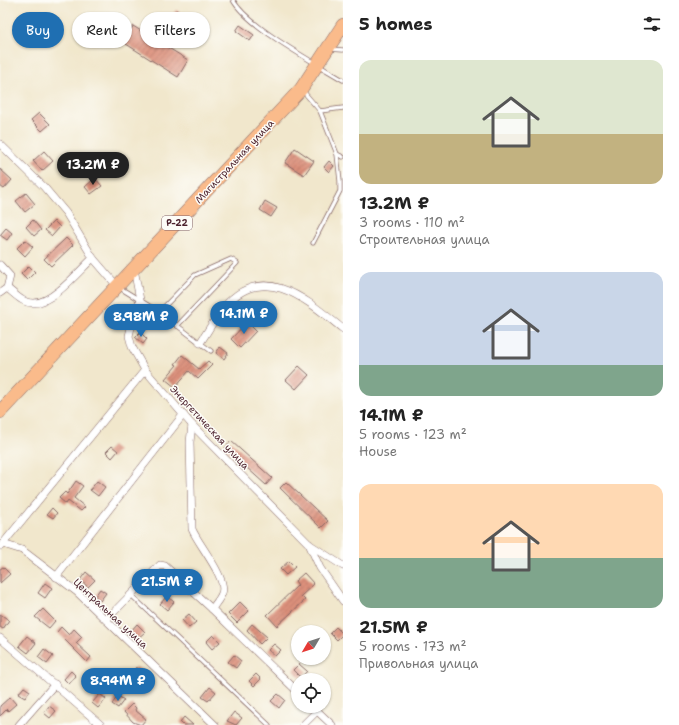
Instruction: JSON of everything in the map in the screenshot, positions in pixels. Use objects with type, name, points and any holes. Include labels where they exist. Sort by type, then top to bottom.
[{"type":"highway","name":"Магистральная улица","points":[[0,412],[301,90],[327,48],[343,26]]},
{"type":"street","points":[[0,144],[44,187],[66,213],[94,258],[118,287]]},
{"type":"street","points":[[7,288],[21,300],[33,304],[44,301],[53,296],[94,258]]},
{"type":"street","points":[[0,265],[10,276],[7,288],[0,293]]},
{"type":"street","points":[[134,269],[140,300]]},
{"type":"street","points":[[200,343],[224,307],[235,296],[248,289],[262,286],[278,285],[289,290],[343,329]]},
{"type":"street","name":"Энергетическая улица","points":[[140,300],[129,336],[132,347],[145,370],[192,425],[309,544],[343,566]]},
{"type":"street","points":[[2,545],[145,370]]},
{"type":"street","points":[[56,577],[183,415]]},
{"type":"street","points":[[192,425],[190,442],[190,517],[192,529],[196,540],[216,568],[223,585],[222,592],[212,609]]},
{"type":"street","points":[[309,544],[320,568],[343,601]]},
{"type":"street","name":"Центральная улица","points":[[2,545],[22,550],[77,592],[215,725]]},
{"type":"street","points":[[106,620],[158,566],[163,565],[212,609],[291,685]]},
{"type":"street","points":[[0,638],[101,725]]},
{"type":"street","points":[[19,725],[55,684]]},
{"type":"street","points":[[303,725],[311,713]]},
{"type":"street","points":[[319,713],[332,725]]},
{"type":"lane","points":[[233,0],[239,10],[260,27],[317,65],[343,80]]},
{"type":"lane","points":[[327,48],[343,50]]},
{"type":"lane","points":[[301,90],[320,111],[337,154],[340,181],[340,191],[313,242]]},
{"type":"lane","points":[[320,111],[343,108]]},
{"type":"lane","points":[[337,154],[343,157]]},
{"type":"lane","points":[[159,312],[194,275],[231,259],[237,263],[177,326]]},
{"type":"lane","points":[[118,287],[159,312],[211,351]]},
{"type":"lane","points":[[130,594],[269,725]]},
{"type":"building","points":[[240,25],[254,35],[250,41],[236,31]]},
{"type":"building","points":[[133,26],[140,30],[140,48],[169,48],[188,60],[178,77],[132,48]]},
{"type":"building","points":[[39,113],[50,124],[42,131],[31,120]]},
{"type":"building","points":[[295,148],[314,161],[304,175],[285,163]]},
{"type":"building","points":[[44,151],[53,161],[42,171],[33,161]]},
{"type":"building","points":[[329,161],[334,166],[329,172],[324,167]]},
{"type":"building","points":[[0,169],[12,180],[4,189],[0,186]]},
{"type":"building","points":[[95,178],[102,186],[91,194],[85,187]]},
{"type":"building","points":[[26,193],[35,204],[25,212],[16,201]]},
{"type":"building","points":[[265,201],[277,208],[271,217],[260,210]]},
{"type":"building","points":[[33,220],[41,230],[34,236],[26,227]]},
{"type":"building","points":[[54,221],[60,227],[52,236],[45,230]]},
{"type":"building","points":[[6,228],[12,233],[7,240],[0,235]]},
{"type":"building","points":[[66,238],[73,245],[51,266],[44,259]]},
{"type":"building","points":[[25,240],[33,247],[25,256],[17,248]]},
{"type":"building","points":[[29,266],[35,272],[27,280],[21,274]]},
{"type":"building","points":[[247,322],[256,331],[240,348],[231,339]]},
{"type":"building","points":[[140,332],[147,339],[143,344],[135,337]]},
{"type":"building","points":[[220,347],[228,353],[224,359],[216,353]]},
{"type":"building","points":[[182,355],[199,369],[208,361],[212,365],[198,379],[189,371],[175,387],[165,379],[177,365],[175,364]]},
{"type":"building","points":[[299,366],[309,375],[296,389],[286,380]]},
{"type":"building","points":[[231,441],[272,478],[266,485],[225,448]]},
{"type":"building","points":[[112,446],[118,451],[112,458],[106,452]]},
{"type":"building","points":[[76,481],[83,486],[74,498],[85,507],[81,511],[68,501],[66,504],[59,498],[65,492],[67,494]]},
{"type":"building","points":[[97,481],[105,487],[98,496],[90,490]]},
{"type":"building","points":[[286,482],[328,521],[321,528],[280,488]]},
{"type":"building","points":[[52,508],[57,513],[53,518],[47,514]]},
{"type":"building","points":[[289,561],[295,567],[286,575],[280,569]]},
{"type":"building","points":[[3,567],[10,574],[0,583],[0,569]]},
{"type":"building","points":[[86,572],[95,580],[88,587],[80,580]]},
{"type":"building","points":[[304,573],[314,584],[301,596],[305,600],[277,626],[267,615],[298,585],[295,581]]},
{"type":"building","points":[[45,583],[52,588],[45,598],[38,593]]},
{"type":"building","points":[[100,589],[106,593],[100,601],[95,596]]},
{"type":"building","points":[[167,596],[174,602],[167,610],[160,604]]},
{"type":"building","points":[[240,602],[249,611],[237,623],[228,614]]},
{"type":"building","points":[[43,609],[55,621],[49,628],[35,617]]},
{"type":"building","points":[[0,614],[9,620],[3,629],[0,627]]},
{"type":"building","points":[[189,614],[196,622],[189,628],[182,620]]},
{"type":"building","points":[[137,624],[145,632],[137,639],[130,632]]},
{"type":"building","points":[[252,624],[267,637],[260,644],[247,630]]},
{"type":"building","points":[[61,627],[69,635],[74,629],[82,637],[76,643],[91,657],[87,662],[57,632]]},
{"type":"building","points":[[336,627],[343,634],[337,640],[331,632]]},
{"type":"building","points":[[213,635],[220,642],[212,649],[206,642]]},
{"type":"building","points":[[27,636],[36,643],[28,653],[19,646]]},
{"type":"building","points":[[274,644],[281,650],[275,656],[268,650]]},
{"type":"building","points":[[44,649],[53,656],[47,664],[38,657]]},
{"type":"building","points":[[234,655],[241,661],[236,668],[228,662]]},
{"type":"building","points":[[298,665],[300,665],[307,671],[305,673],[296,673],[293,670]]},
{"type":"building","points":[[136,667],[141,670],[136,678],[131,675]]},
{"type":"building","points":[[71,671],[76,676],[69,684],[64,679]]},
{"type":"building","points":[[256,674],[261,679],[254,686],[249,681]]},
{"type":"building","points":[[24,687],[30,691],[25,698],[18,694]]},
{"type":"building","points":[[210,687],[216,692],[208,701],[202,697]]},
{"type":"building","points":[[100,694],[106,699],[98,708],[92,703]]},
{"type":"building","points":[[278,694],[285,700],[279,708],[271,701]]},
{"type":"building","points":[[118,696],[124,700],[118,708],[112,704]]},
{"type":"building","points":[[10,697],[16,704],[8,711],[7,709],[0,716],[0,706]]},
{"type":"building","points":[[132,704],[136,708],[135,710],[146,719],[141,725],[133,722],[124,712]]},
{"type":"building","points":[[49,706],[56,711],[50,718],[44,713]]},
{"type":"building","points":[[234,712],[242,718],[236,725],[227,721]]},
{"type":"building","points":[[184,717],[193,725],[183,725],[180,722]]}]
